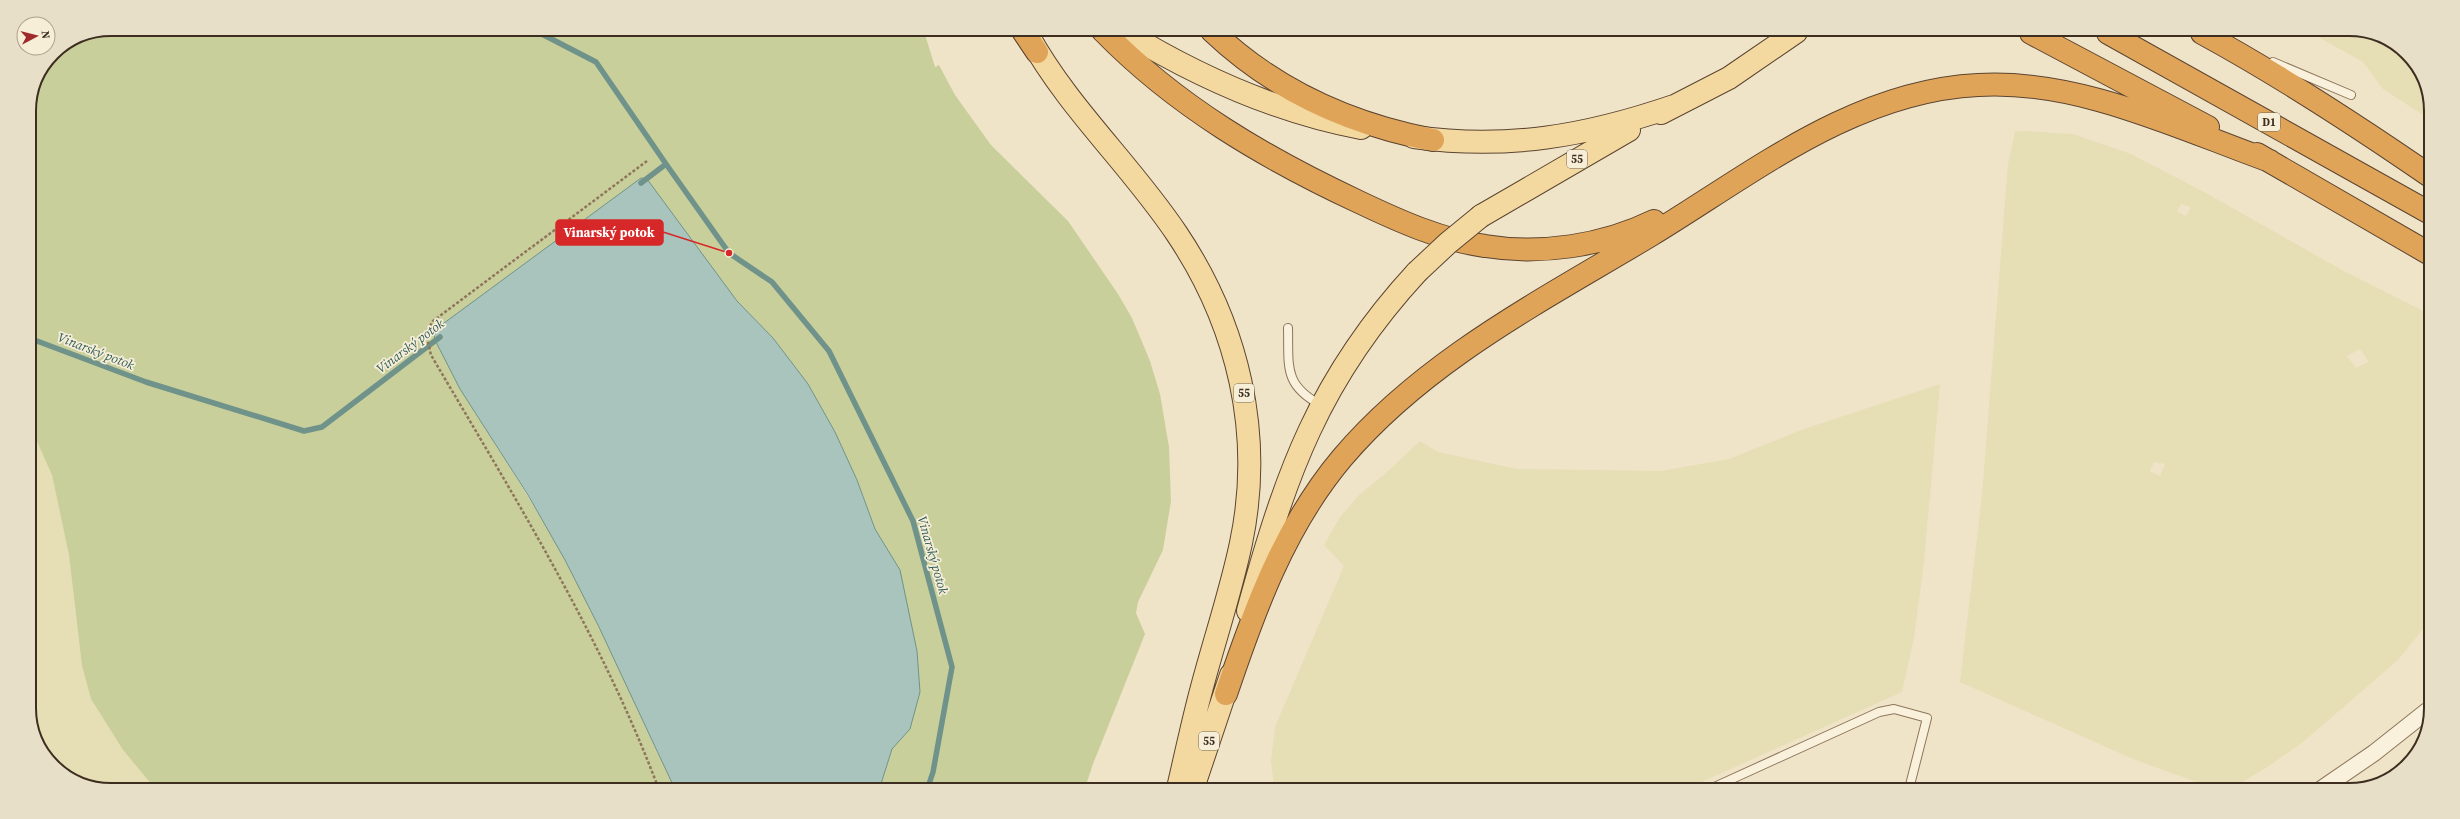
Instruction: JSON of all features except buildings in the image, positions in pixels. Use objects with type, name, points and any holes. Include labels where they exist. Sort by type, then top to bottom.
[{"type":"highway","points":[[1027,36],[1037,52]]},
{"type":"highway","points":[[1108,36],[1154,78],[1180,99],[1249,144],[1358,201],[1418,228],[1456,240],[1506,249],[1542,249],[1605,238],[1650,223],[1742,177]]},
{"type":"highway","points":[[1218,36],[1258,69],[1319,105],[1383,129],[1433,140]]},
{"type":"highway","points":[[2037,36],[2270,161],[2424,251]]},
{"type":"highway","name":"D1","points":[[2113,36],[2424,210]]},
{"type":"highway","points":[[2207,36],[2277,76],[2424,172]]},
{"type":"highway","points":[[1226,694],[1255,611],[1287,540],[1322,484],[1364,434],[1424,380],[1486,334],[1742,177],[1810,138],[1865,110],[1925,92],[1980,84],[2027,86],[2077,94],[2270,161]]},
{"type":"main road","name":"55","points":[[1132,36],[1203,74],[1289,110],[1357,127],[1433,140],[1485,143],[1553,138],[1601,129],[1674,106]]},
{"type":"main road","name":"55","points":[[1195,783],[1226,694],[1278,506],[1304,438],[1321,405],[1367,330],[1417,272],[1448,243],[1481,216],[1570,163],[1674,106],[1729,78],[1790,36]]},
{"type":"main road","name":"55","points":[[1037,52],[1065,91],[1161,211],[1191,256],[1216,305],[1228,333],[1244,392],[1250,467],[1245,523],[1232,581],[1202,687],[1179,783]]},
{"type":"street","points":[[2330,783],[2374,753],[2423,714]]},
{"type":"lane","points":[[2216,36],[2312,80],[2351,95]]},
{"type":"lane","points":[[1288,328],[1289,367],[1294,384],[1306,397],[1321,405]]},
{"type":"lane","points":[[1723,783],[1888,709],[1927,718],[1911,783]]},
{"type":"path","points":[[647,161],[433,321],[426,333],[431,355],[545,550],[602,656],[656,783]]},
{"type":"shaded area","points":[[2316,36],[2359,37],[2387,46],[2405,61],[2414,73],[2423,96],[2424,115],[2383,89],[2363,62]]},
{"type":"shaded area","points":[[2026,131],[2073,134],[2131,154],[2206,193],[2342,270],[2424,311],[2424,628],[2398,660],[2303,742],[2269,766],[2241,783],[2199,783],[2133,759],[1960,682],[1982,495],[2008,164],[2015,132]],"holes":[[[2181,204],[2191,207],[2186,216],[2177,211]],[[2360,349],[2369,362],[2356,368],[2347,356]],[[2154,462],[2165,464],[2160,476],[2150,471]]]},
{"type":"shaded area","points":[[1940,384],[1924,562],[1914,638],[1902,692],[1699,783],[1273,783],[1271,761],[1275,727],[1344,566],[1324,545],[1340,517],[1359,495],[1386,473],[1420,441],[1438,452],[1517,469],[1661,471],[1729,459],[1804,429]]},
{"type":"shaded area","points":[[36,440],[52,475],[69,555],[82,666],[91,699],[123,750],[150,783],[101,782],[78,775],[61,764],[51,754],[46,746],[37,723]]},
{"type":"green space","points":[[926,36],[935,67],[939,65],[955,95],[991,145],[1068,221],[1118,294],[1132,318],[1150,361],[1160,394],[1169,447],[1171,501],[1163,550],[1138,602],[1136,613],[1145,634],[1087,783],[881,783],[892,749],[910,729],[900,570],[875,529],[857,480],[835,432],[808,384],[773,338],[737,301],[692,242],[437,344],[467,399],[550,533],[580,588],[672,783],[150,783],[123,750],[91,699],[82,666],[69,555],[52,475],[36,440],[36,111],[37,96],[42,82],[55,61],[73,46],[96,37]]},
{"type":"water","points":[[641,178],[647,179],[737,301],[773,338],[808,384],[835,432],[857,480],[875,529],[900,570],[917,651],[920,692],[910,729],[892,749],[881,783],[672,783],[598,625],[565,560],[528,495],[460,389],[437,344],[434,336],[440,326]]},
{"type":"waterway","points":[[546,36],[596,62],[666,164]]},
{"type":"waterway","name":"Vinarský potok","points":[[641,183],[666,164],[729,253],[772,282],[829,351],[913,521],[952,667],[933,772],[929,783]]},
{"type":"waterway","name":"Vinarský potok","points":[[36,341],[146,382],[304,431],[322,427],[440,337]]},
{"type":"place","name":"Vinarský potok","points":[[729,253]]}]
